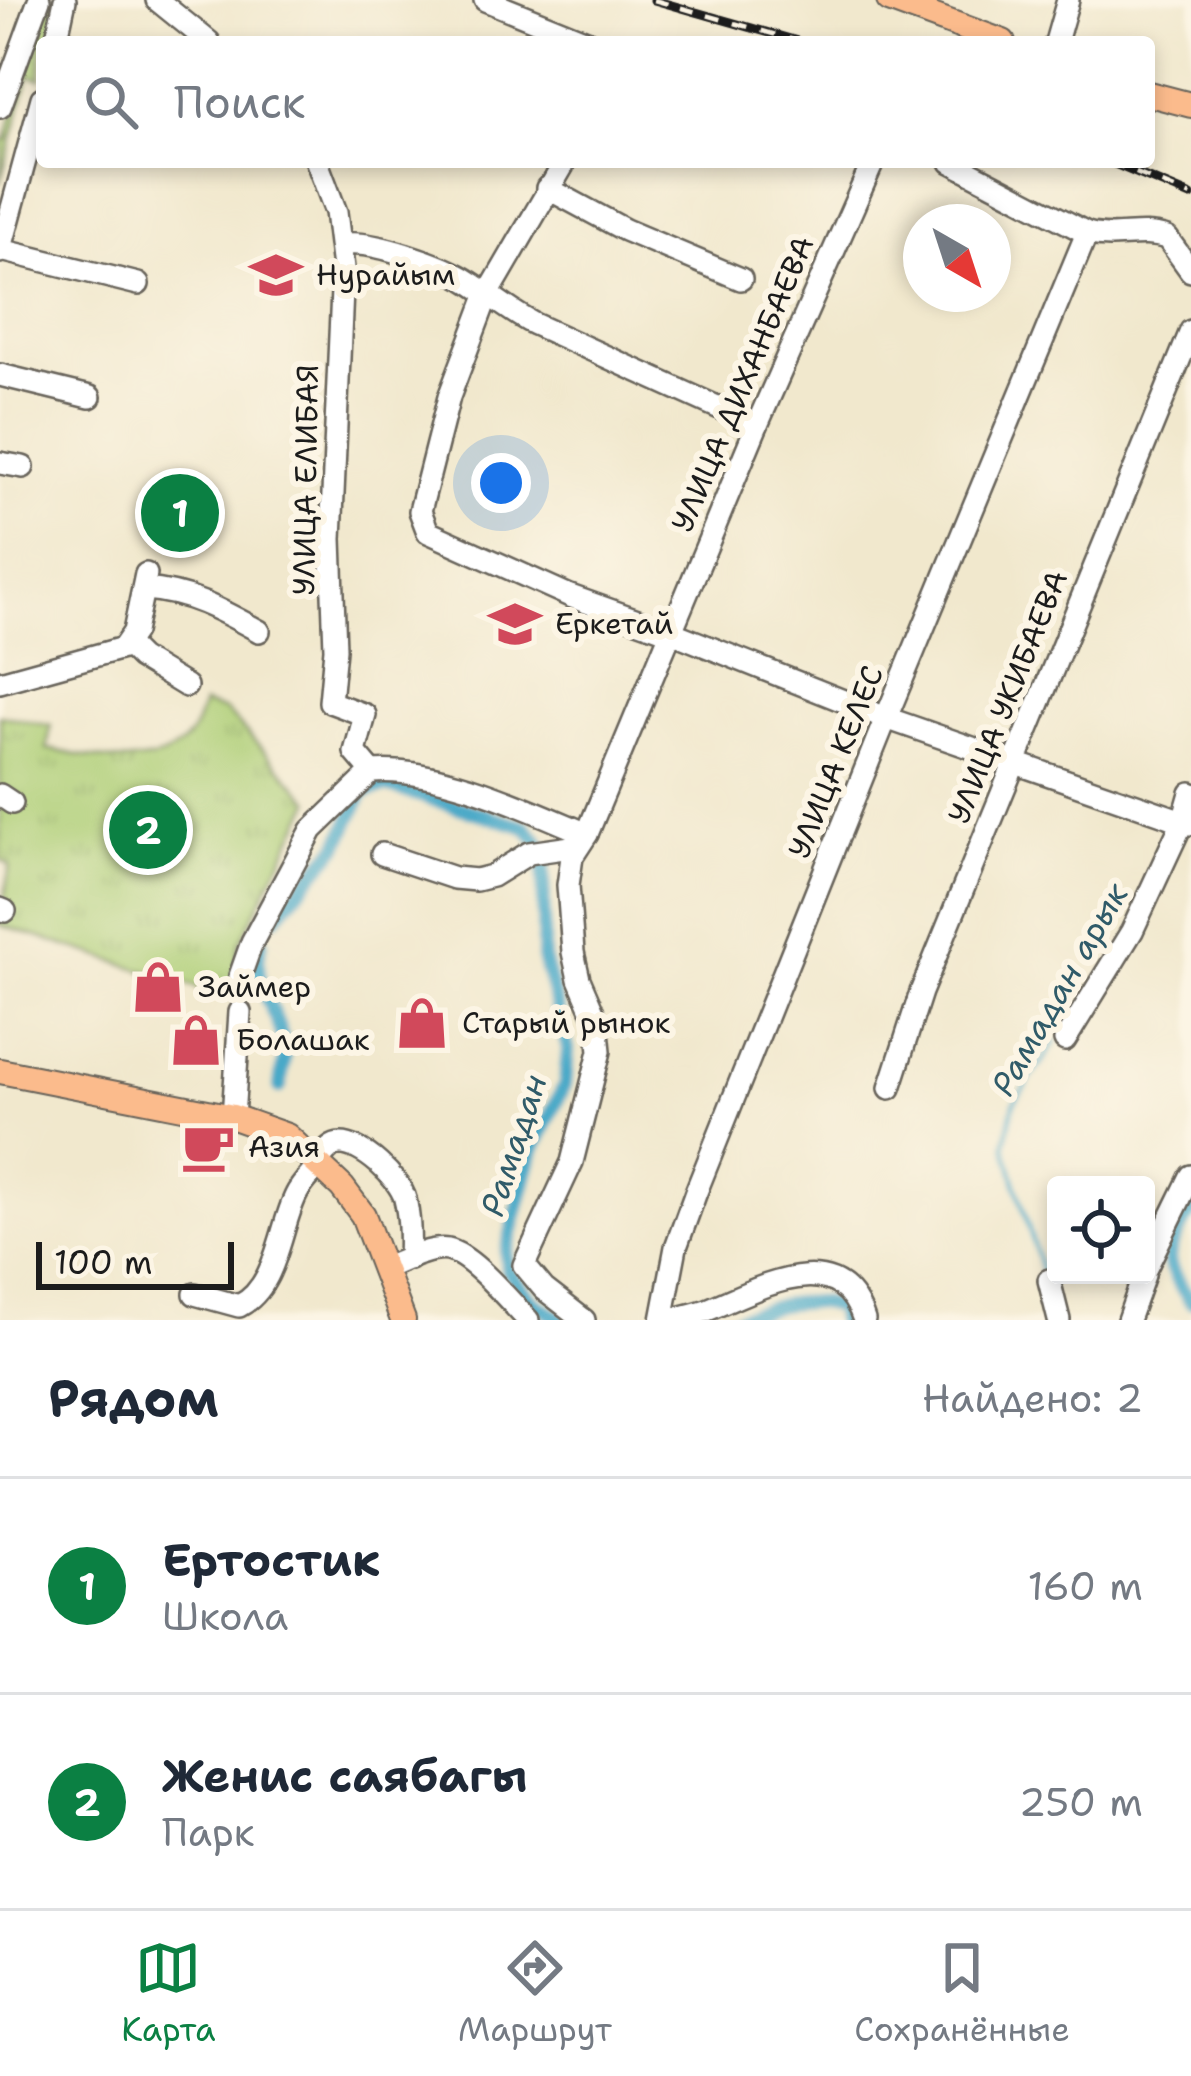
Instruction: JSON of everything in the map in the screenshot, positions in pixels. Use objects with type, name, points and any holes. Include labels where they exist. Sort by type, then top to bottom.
[{"type":"main road","points":[[889,0],[987,36]]},
{"type":"main road","points":[[1155,96],[1191,105]]},
{"type":"main road","points":[[0,1071],[233,1118],[287,1136],[319,1163],[363,1215],[403,1320]]},
{"type":"street","points":[[0,107],[39,0]]},
{"type":"street","points":[[57,36],[65,0]]},
{"type":"street","points":[[157,0],[202,36]]},
{"type":"street","points":[[485,0],[574,36]]},
{"type":"street","points":[[1058,36],[1068,0]]},
{"type":"street","points":[[36,123],[1,244],[138,284]]},
{"type":"street","name":"УЛИЦА ЕЛИБАЯ","points":[[320,168],[342,245],[331,539],[335,649],[330,702],[365,715],[356,752],[372,772]]},
{"type":"street","points":[[561,168],[487,296],[448,397],[420,511],[428,532],[570,596],[886,718],[1187,823]]},
{"type":"street","name":"УЛИЦА ДИХАНБАЕВА","points":[[584,1320],[544,1289],[524,1264],[572,1162],[600,1051],[597,1021],[572,952],[569,868],[870,168]]},
{"type":"street","points":[[963,168],[1087,233],[1160,235],[1174,245],[1191,271]]},
{"type":"street","points":[[547,188],[626,230],[741,279]]},
{"type":"street","name":"УЛИЦА КЕЛЕС","points":[[666,1320],[676,1247],[696,1192],[1087,233]]},
{"type":"street","points":[[342,245],[355,242],[382,248],[467,280],[534,324],[757,424]]},
{"type":"street","name":"УЛИЦА УКИБАЕВА","points":[[890,1088],[921,992],[1191,331]]},
{"type":"street","points":[[0,375],[90,397]]},
{"type":"street","points":[[0,463],[23,467]]},
{"type":"street","points":[[127,645],[145,581],[213,604],[260,631]]},
{"type":"street","points":[[0,682],[127,645]]},
{"type":"street","points":[[127,645],[186,686]]},
{"type":"street","points":[[240,976],[252,942],[311,830],[372,772],[400,772],[461,787],[583,840]]},
{"type":"street","points":[[1065,1040],[1132,931],[1187,823],[1191,794]]},
{"type":"street","points":[[382,854],[454,878],[476,880],[539,852],[583,840]]},
{"type":"street","points":[[233,1118],[240,1012]]},
{"type":"street","points":[[195,1294],[239,1306],[251,1299],[276,1252],[297,1192],[337,1143],[357,1150],[399,1185],[405,1197],[410,1252]]},
{"type":"street","points":[[1155,1251],[1191,1176]]},
{"type":"street","points":[[383,1269],[410,1252],[458,1254],[528,1320]]},
{"type":"street","points":[[666,1320],[706,1310],[784,1277],[838,1284],[856,1299],[864,1320]]},
{"type":"street","points":[[1050,1284],[1058,1320]]},
{"type":"street","points":[[1128,1320],[1141,1284]]},
{"type":"green space","points":[[48,0],[61,0],[52,36],[36,36],[36,78],[29,76],[0,183],[0,139],[6,140],[24,68]]},
{"type":"green space","points":[[203,704],[226,711],[311,801],[239,945],[231,998],[0,925],[10,865],[0,859],[0,715],[51,726],[47,749],[139,760],[173,750],[187,739]]},
{"type":"waterway","points":[[1191,210],[1191,215]]},
{"type":"waterway","name":"Рамадан","points":[[275,917],[338,846],[363,792],[387,786],[526,827],[538,841],[544,858],[543,958],[568,1049],[565,1084],[532,1154],[506,1253],[507,1270],[534,1302],[562,1320]]},
{"type":"waterway","name":"Рамадан","points":[[262,942],[258,970],[284,1047],[280,1087]]},
{"type":"waterway","name":"Рамадан арык","points":[[1042,1274],[1005,1145],[1014,1103],[1056,1041]]},
{"type":"waterway","name":"Рамадан","points":[[1191,1209],[1169,1256],[1191,1302]]},
{"type":"waterway","name":"Рамадан","points":[[732,1320],[798,1303],[838,1307],[841,1320]]},
{"type":"railway","points":[[654,0],[780,36]]},
{"type":"railway","points":[[1124,168],[1191,196]]},
{"type":"place","name":"Нурайым","points":[[276,275]]},
{"type":"place","name":"Ертостик","points":[[180,513]]},
{"type":"place","name":"Еркетай","points":[[515,624]]},
{"type":"place","name":"Женис саябагы","points":[[148,830]]},
{"type":"place","name":"Займер","points":[[158,987]]},
{"type":"place","name":"Старый рынок","points":[[422,1023]]},
{"type":"place","name":"Болашак","points":[[196,1040]]},
{"type":"place","name":"Азия","points":[[208,1147]]}]
